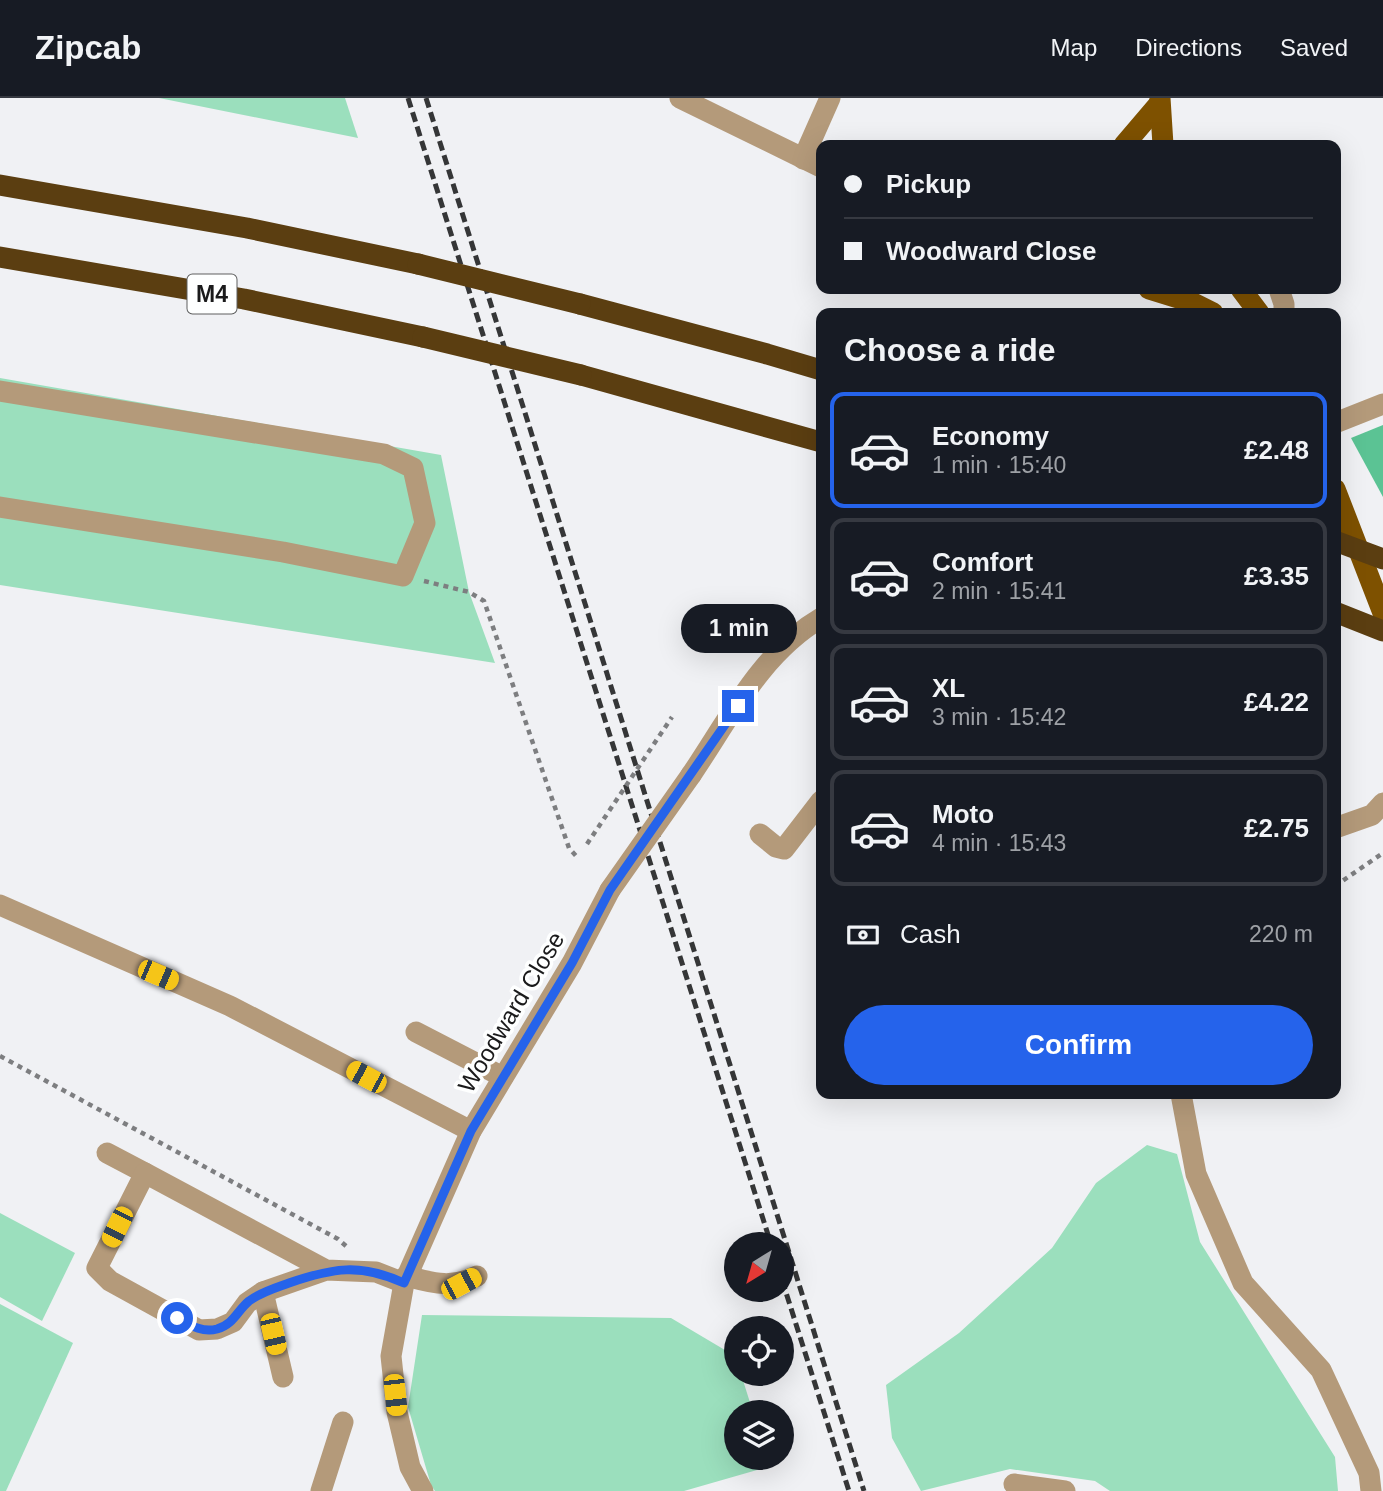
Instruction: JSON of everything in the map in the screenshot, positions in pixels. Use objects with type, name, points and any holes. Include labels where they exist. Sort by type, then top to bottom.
[{"type":"highway","points":[[0,185],[247,228],[418,264],[580,304],[816,369]]},
{"type":"highway","name":"M4","points":[[0,257],[244,299],[423,337],[581,375],[816,441]]},
{"type":"highway","points":[[1341,543],[1383,559]]},
{"type":"highway","points":[[1341,614],[1383,631]]},
{"type":"main road","points":[[1128,140],[1159,101]]},
{"type":"main road","points":[[1159,101],[1163,140]]},
{"type":"main road","points":[[1165,294],[1203,308]]},
{"type":"main road","points":[[1341,504],[1383,613]]},
{"type":"street","points":[[680,98],[812,163]]},
{"type":"street","points":[[818,140],[830,98]]},
{"type":"street","points":[[0,391],[384,454],[413,468],[425,523],[403,576],[283,552],[0,507]]},
{"type":"street","points":[[1341,421],[1383,404]]},
{"type":"street","name":"Woodward Close","points":[[423,1491],[410,1467],[397,1412],[391,1356],[405,1280],[471,1131],[572,963],[610,890],[768,661],[795,635],[816,621]]},
{"type":"street","points":[[760,834],[776,847],[784,849],[816,807]]},
{"type":"street","points":[[1341,826],[1379,812]]},
{"type":"street","points":[[0,905],[230,1006],[471,1131]]},
{"type":"street","points":[[416,1032],[503,1077]]},
{"type":"street","points":[[1182,1099],[1196,1174],[1243,1283],[1321,1370],[1369,1472],[1371,1491]]},
{"type":"street","points":[[107,1153],[326,1270]]},
{"type":"street","points":[[145,1173],[97,1268],[110,1281],[199,1330],[217,1329],[233,1322],[247,1303],[263,1292],[326,1270],[376,1272],[435,1284],[461,1284],[477,1276]]},
{"type":"street","points":[[263,1292],[283,1377]]},
{"type":"street","points":[[321,1491],[343,1422]]},
{"type":"street","points":[[1014,1484],[1065,1491]]},
{"type":"path","points":[[403,576],[469,592],[484,601],[569,848],[578,858]]},
{"type":"path","points":[[587,844],[672,717]]},
{"type":"path","points":[[1341,882],[1383,853]]},
{"type":"path","points":[[0,1056],[338,1239],[376,1272]]},
{"type":"green space","points":[[159,98],[345,98],[358,138]]},
{"type":"green space","points":[[0,378],[441,455],[469,592],[495,663],[0,585]]},
{"type":"green space","points":[[1383,425],[1383,497],[1351,438]]},
{"type":"green space","points":[[1147,1145],[1177,1154],[1200,1242],[1335,1457],[1338,1491],[1110,1491],[1095,1481],[1010,1469],[921,1491],[892,1438],[886,1385],[959,1333],[1052,1248],[1096,1183]]},
{"type":"green space","points":[[0,1213],[75,1253],[42,1321],[0,1297]]},
{"type":"green space","points":[[0,1304],[73,1343],[6,1491],[0,1491]]},
{"type":"green space","points":[[422,1315],[671,1318],[724,1349],[724,1386],[745,1386],[749,1400],[724,1400],[724,1470],[757,1470],[684,1491],[435,1491],[408,1407]]},
{"type":"railway","points":[[408,98],[767,1232]]},
{"type":"railway","points":[[426,98],[864,1491]]},
{"type":"railway","points":[[789,1302],[849,1491]]},
{"type":"route","points":[[177,1318],[199,1330],[217,1329],[233,1322],[247,1303],[263,1292],[326,1270],[376,1272],[404,1283],[471,1131],[572,963],[610,890],[738,706]]}]
